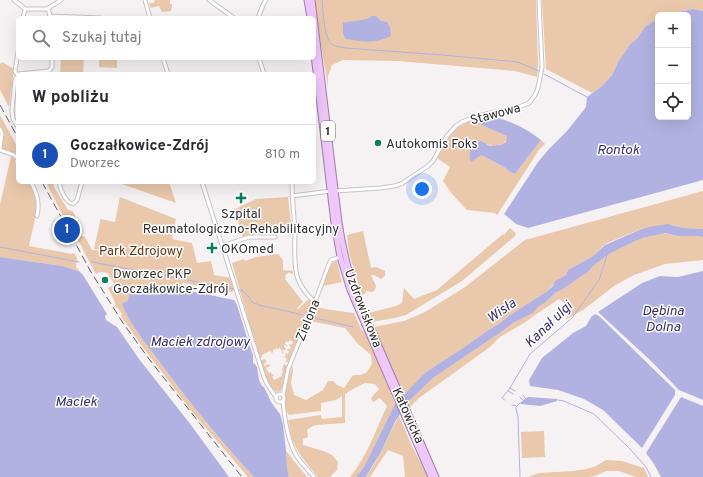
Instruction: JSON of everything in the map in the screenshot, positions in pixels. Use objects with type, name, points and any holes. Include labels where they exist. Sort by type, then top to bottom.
[{"type":"main road","points":[[307,0],[310,16]]},
{"type":"main road","name":"Uzdrowiskowa","points":[[312,0],[314,16]]},
{"type":"main road","name":"Uzdrowiskowa","points":[[316,36],[333,191],[336,233],[340,257],[350,290],[380,355]]},
{"type":"main road","name":"1","points":[[315,60],[330,185],[333,191]]},
{"type":"main road","name":"Uzdrowiskowa","points":[[333,191],[347,264],[380,355]]},
{"type":"main road","name":"Katowicka","points":[[380,355],[413,430],[436,477]]},
{"type":"main road","name":"Katowicka","points":[[413,430],[431,477]]},
{"type":"street","points":[[14,0],[28,10],[47,9],[61,0]]},
{"type":"street","points":[[144,0],[149,16]]},
{"type":"street","points":[[209,0],[231,16]]},
{"type":"street","points":[[259,16],[266,0]]},
{"type":"street","name":"Stawowa","points":[[333,191],[381,188],[401,184],[433,161],[447,136],[462,122],[477,116],[519,107],[529,103],[535,95],[542,67],[539,0]]},
{"type":"street","points":[[23,16],[25,9]]},
{"type":"street","points":[[47,9],[49,10],[50,16]]},
{"type":"street","points":[[16,73],[17,60]]},
{"type":"street","points":[[41,72],[49,71],[52,67],[52,60]]},
{"type":"street","points":[[164,60],[167,72]]},
{"type":"street","points":[[260,60],[263,72]]},
{"type":"street","points":[[16,78],[14,80],[12,110],[13,119],[16,124]]},
{"type":"street","points":[[0,129],[2,134],[0,149],[16,156]]},
{"type":"street","points":[[31,184],[37,195],[37,216]]},
{"type":"street","points":[[59,184],[68,202],[73,204],[77,200],[81,184]]},
{"type":"street","points":[[203,184],[264,377],[272,392],[284,398],[283,411]]},
{"type":"street","points":[[292,184],[296,273],[300,284],[315,302]]},
{"type":"street","points":[[292,196],[333,191]]},
{"type":"street","points":[[222,246],[249,237],[275,238]]},
{"type":"street","name":"Zielona","points":[[279,395],[284,389],[289,365],[329,264],[331,260],[340,257]]},
{"type":"street","points":[[279,395],[276,400],[283,411],[293,449],[300,461],[314,477]]},
{"type":"street","points":[[278,402],[283,401]]},
{"type":"green space","points":[[155,0],[170,0],[170,4],[172,4],[171,11],[162,12],[159,6],[151,8],[149,3],[154,3]]},
{"type":"green space","points":[[314,0],[536,0],[537,77],[515,71],[397,61],[343,60],[332,65],[328,76],[328,87]]},
{"type":"green space","points":[[542,0],[703,0],[703,11],[693,9],[678,12],[655,12],[655,20],[645,27],[636,40],[631,43],[618,62],[612,75],[602,86],[592,93],[546,69]]},
{"type":"green space","points":[[61,60],[84,60],[83,72],[60,72]]},
{"type":"green space","points":[[99,60],[117,60],[117,68],[99,67]]},
{"type":"green space","points":[[2,62],[14,69],[9,107],[0,90],[0,64]]},
{"type":"green space","points":[[497,114],[498,118],[477,123],[508,136],[505,142],[499,146],[487,144],[481,155],[515,174],[541,140],[545,144],[539,150],[497,215],[495,213],[467,210],[452,194],[443,181],[450,167],[437,158],[442,147],[453,131],[467,122]]},
{"type":"green space","points":[[0,115],[16,144],[16,153],[1,149],[4,133],[0,126]]},
{"type":"green space","points":[[11,156],[15,159],[16,184],[29,184],[35,196],[36,215],[29,246],[72,254],[74,253],[77,258],[76,267],[83,275],[78,271],[63,266],[0,257],[0,205]]},
{"type":"green space","points":[[47,184],[53,184],[68,210],[72,211],[75,216],[73,219],[71,217],[69,218],[69,221],[65,215],[62,214]]},
{"type":"green space","points":[[122,184],[170,184],[176,203]]},
{"type":"green space","points":[[703,191],[703,229],[665,225],[636,231],[607,243],[593,256],[568,270],[566,275],[559,279],[546,292],[432,368],[423,375],[403,396],[374,327],[404,321],[425,312],[465,287],[525,240]]},
{"type":"green space","name":"Park Zdrojowy","points":[[120,197],[176,219],[172,239],[192,243],[197,263],[211,261],[214,275],[232,278],[234,290],[232,292],[183,283],[182,290],[167,291],[150,289],[122,304],[136,329],[177,385],[214,432],[254,477],[248,477],[193,413],[142,346],[121,316],[122,314],[117,307],[116,308],[108,288],[114,283],[108,273],[100,272],[96,274],[74,234],[77,232],[85,237],[92,250],[108,251],[94,249],[100,219],[115,222]]},
{"type":"green space","points":[[288,197],[291,223],[243,238],[235,209],[256,199]]},
{"type":"green space","points":[[510,228],[516,233],[515,236],[462,281],[406,315],[372,322],[368,313],[402,303],[404,288],[414,299],[437,290],[503,234],[504,235]]},
{"type":"green space","points":[[363,231],[371,268],[376,267],[385,271],[385,276],[381,279],[371,275],[376,286],[375,290],[372,292],[366,291],[365,294],[362,295],[349,253],[347,235]]},
{"type":"green space","points":[[663,233],[677,236],[703,237],[703,260],[665,264],[634,275],[614,286],[583,310],[565,320],[570,307],[559,299],[524,323],[500,337],[490,347],[419,398],[408,409],[406,405],[408,402],[433,378],[513,323],[533,313],[555,293],[588,272],[593,266],[609,254],[643,238]]},
{"type":"green space","points":[[278,254],[283,260],[283,270],[293,271],[293,273],[291,274],[289,272],[285,276],[285,279],[303,302],[297,308],[298,309],[309,299],[311,303],[308,315],[303,314],[304,319],[300,334],[288,362],[285,362],[287,360],[285,357],[283,358],[285,356],[287,356],[285,355],[286,353],[288,354],[289,351],[287,350],[291,347],[289,345],[292,345],[293,342],[290,340],[288,342],[286,341],[285,344],[287,346],[284,345],[286,348],[285,350],[282,350],[284,352],[283,354],[281,354],[283,353],[280,348],[275,348],[276,350],[274,349],[272,353],[270,351],[262,355],[262,357],[259,357],[232,263],[244,259],[245,261],[256,257]]},
{"type":"green space","points":[[336,261],[342,282],[323,286],[329,268]]},
{"type":"green space","points":[[315,307],[354,313],[361,329],[367,335],[395,404],[364,467],[356,477],[350,477],[366,452],[387,406],[380,398],[373,402],[371,398],[379,389],[375,384],[365,383],[345,394],[345,423],[315,425],[307,430],[308,437],[303,439],[303,445],[332,455],[338,462],[337,470],[330,477],[318,477],[300,454],[291,433],[288,420],[321,415],[322,419],[342,417],[342,396],[336,400],[321,403],[321,411],[289,415],[285,407],[284,393],[292,366],[291,383],[294,395],[306,400],[323,390],[328,381],[333,381],[337,385],[344,388],[353,375],[366,373],[372,364],[371,355],[357,343],[345,328],[310,321]]},
{"type":"green space","points":[[265,359],[267,361],[264,364],[265,366],[269,364],[270,366],[266,368],[269,373],[271,372],[272,375],[274,374],[272,377],[274,380],[282,376],[283,365],[285,364],[287,366],[282,388],[278,392],[268,384],[266,379],[260,361]]},
{"type":"green space","points":[[399,416],[428,477],[405,477],[403,456],[388,450],[370,477],[366,477],[380,455]]},
{"type":"green space","points":[[544,431],[545,457],[522,458],[521,432]]},
{"type":"green space","points":[[286,451],[307,477],[289,477]]},
{"type":"green space","points":[[606,460],[622,461],[644,468],[648,477],[636,477],[619,471],[606,471],[595,476],[588,477],[528,477],[539,473],[586,469],[596,466]]},
{"type":"water","name":"Rontok","points":[[693,9],[703,11],[703,180],[528,228],[516,224],[504,214],[538,162],[567,131],[586,107],[587,97],[602,86],[612,75],[618,62],[631,43],[636,40],[645,27],[655,20],[655,120],[691,120],[691,12],[678,12]]},
{"type":"water","points":[[376,16],[381,21],[387,22],[390,27],[391,36],[369,42],[346,39],[343,34],[343,23],[366,19]]},
{"type":"water","points":[[498,118],[521,127],[541,140],[515,174],[481,155],[471,162],[470,159],[471,149],[478,142],[481,141],[490,146],[501,145],[506,142],[507,136],[477,123]]},
{"type":"water","points":[[668,224],[683,228],[703,229],[703,237],[677,236],[665,233],[643,238],[609,254],[593,266],[588,272],[555,293],[533,313],[513,323],[433,378],[408,402],[395,422],[381,452],[366,477],[356,477],[364,467],[395,404],[423,375],[546,292],[553,286],[555,281],[566,275],[568,270],[593,256],[605,245],[649,227]]},
{"type":"water","name":"Maciek","points":[[0,257],[63,266],[78,271],[83,275],[107,314],[105,316],[106,320],[117,327],[139,359],[191,425],[229,477],[0,477]]},
{"type":"water","name":"Dębina Dolna","points":[[703,271],[703,400],[679,390],[652,362],[598,312],[642,283],[660,276],[678,277]]},
{"type":"water","name":"Maciek zdrojowy","points":[[150,289],[167,291],[185,290],[234,300],[237,305],[253,355],[253,363],[257,367],[259,380],[271,402],[280,414],[283,424],[289,477],[254,477],[227,447],[177,385],[145,342],[131,323],[122,304],[128,301],[130,294],[135,290]]},
{"type":"water","points":[[595,314],[599,316],[675,390],[675,395],[642,448],[603,410],[584,399],[558,390],[530,386],[529,380],[542,358],[573,333],[586,326],[591,317]]},
{"type":"water","points":[[529,397],[557,399],[557,401],[540,406],[520,403]]},
{"type":"water","points":[[681,397],[703,406],[703,477],[661,477],[646,453]]},
{"type":"waterway","points":[[322,0],[326,32],[330,42],[335,46],[518,62],[539,71]]},
{"type":"waterway","points":[[544,74],[587,97]]},
{"type":"waterway","points":[[0,247],[79,262]]},
{"type":"waterway","name":"Kanał ulgi","points":[[505,400],[502,398],[510,388],[530,354],[572,318],[599,280],[607,255]]},
{"type":"waterway","points":[[92,262],[235,289]]},
{"type":"waterway","points":[[238,290],[243,291],[252,302],[259,305],[308,316]]},
{"type":"waterway","points":[[311,317],[353,327]]},
{"type":"waterway","name":"Kanał ulgi","points":[[510,388],[515,391]]},
{"type":"waterway","name":"Kanał ulgi","points":[[508,391],[513,394]]},
{"type":"waterway","name":"Kanał ulgi","points":[[523,395],[526,399]]},
{"type":"waterway","name":"Kanał ulgi","points":[[520,397],[523,400]]},
{"type":"waterway","name":"Kanał ulgi","points":[[558,400],[564,401],[594,414],[630,449],[646,467],[651,477]]},
{"type":"waterway","name":"Kanał ulgi","points":[[516,407],[520,403]]},
{"type":"waterway","name":"Kanał ulgi","points":[[512,405],[516,406]]},
{"type":"waterway","points":[[516,408],[518,417],[520,477]]},
{"type":"railway","points":[[0,105],[16,134]]},
{"type":"railway","points":[[43,184],[91,272],[123,323],[149,359],[242,477]]},
{"type":"place","name":"Autokomis Foks","points":[[378,143]]},
{"type":"place","name":"Szpital Reumatologiczno-Rehabilitacyjny","points":[[241,198]]},
{"type":"place","name":"Goczałkowice-Zdrój","points":[[67,230]]},
{"type":"place","name":"OKOmed","points":[[212,248]]},
{"type":"place","name":"Dworzec PKP Goczałkowice-Zdrój","points":[[105,280]]},
{"type":"water label","name":"Wisła","points":[[501,310]]}]
